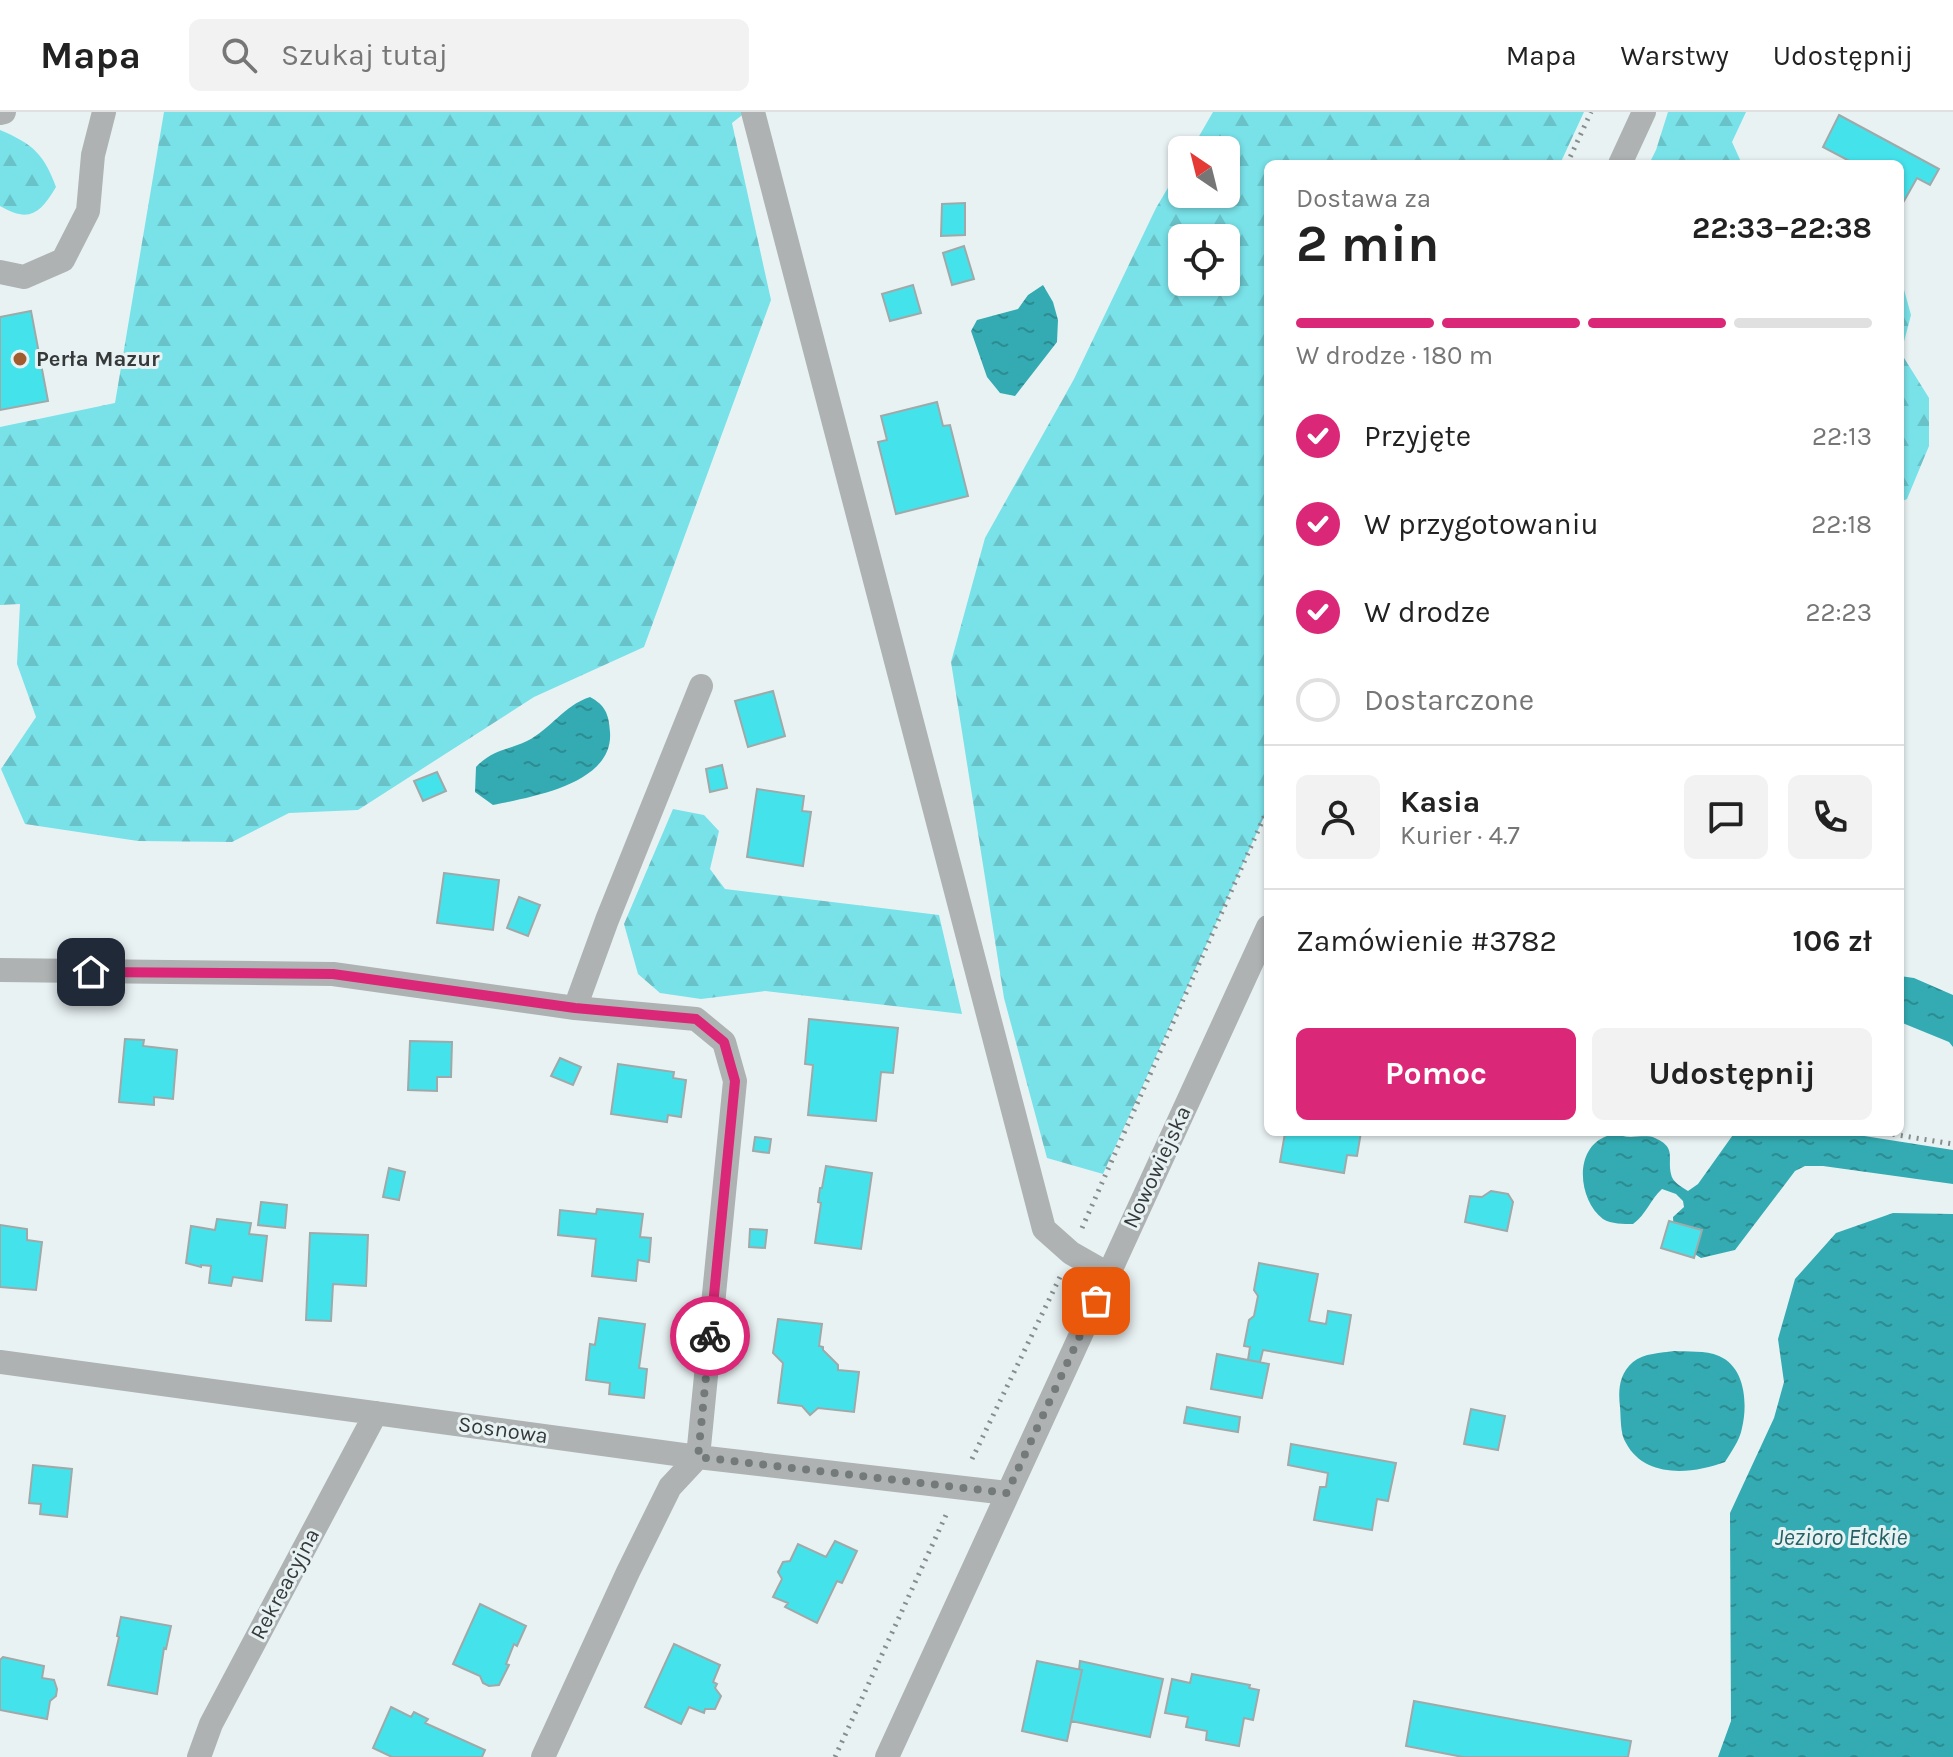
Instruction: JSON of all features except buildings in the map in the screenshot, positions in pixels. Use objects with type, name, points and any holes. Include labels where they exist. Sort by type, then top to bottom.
[{"type":"street","points":[[0,272],[24,277],[63,260],[88,211],[93,155],[104,112]]},
{"type":"street","points":[[753,112],[1044,1229],[1071,1253],[1108,1274]]},
{"type":"street","points":[[1622,160],[1644,112]]},
{"type":"street","points":[[575,1008],[701,686]]},
{"type":"street","name":"Nowowiejska","points":[[887,1757],[1264,936]]},
{"type":"street","points":[[0,970],[333,974],[575,1008],[696,1019],[724,1042],[735,1081],[698,1457],[670,1487],[543,1757]]},
{"type":"street","name":"Sosnowa","points":[[0,1362],[698,1457],[1007,1493]]},
{"type":"street","name":"Rekreacyjna","points":[[199,1757],[211,1724],[376,1413]]},
{"type":"path","points":[[1569,160],[1591,112]]},
{"type":"path","points":[[835,1757],[1071,1253],[1264,817]]},
{"type":"path","points":[[1904,1136],[1953,1144]]},
{"type":"green space","points":[[164,112],[746,112],[732,123],[771,300],[644,647],[534,697],[358,810],[289,813],[232,842],[138,841],[25,824],[1,769],[36,717],[17,664],[20,604],[0,605],[0,427],[115,403]]},
{"type":"green space","points":[[1213,112],[1584,112],[1562,160],[1264,160],[1264,817],[1103,1174],[1047,1158],[1004,998],[951,662],[985,538],[1074,379],[1168,188],[1168,208],[1240,208],[1240,136],[1199,136]]},
{"type":"green space","points":[[1668,112],[1746,112],[1732,142],[1740,160],[1651,160]]},
{"type":"green space","points":[[0,130],[36,151],[56,187],[45,204],[33,213],[19,214],[0,206]]},
{"type":"green space","points":[[1904,290],[1911,315],[1904,342]]},
{"type":"green space","points":[[1904,358],[1929,398],[1929,446],[1904,500]]},
{"type":"green space","points":[[673,809],[704,815],[719,831],[710,869],[725,889],[939,915],[962,1014],[765,991],[701,999],[660,993],[638,974],[624,924]]},
{"type":"water","points":[[1043,285],[1053,302],[1058,320],[1057,342],[1015,396],[1000,393],[987,377],[971,331],[977,320],[1018,309],[1028,295]]},
{"type":"water","points":[[590,697],[605,711],[610,732],[608,750],[599,764],[585,776],[548,792],[493,805],[475,792],[476,767],[482,761],[535,736],[572,706]]},
{"type":"water","points":[[1904,977],[1953,995],[1953,1047],[1949,1042],[1904,1024]]},
{"type":"water","points":[[1607,1136],[1655,1138],[1669,1149],[1672,1177],[1678,1184],[1688,1191],[1698,1184],[1732,1136],[1864,1136],[1953,1150],[1953,1184],[1805,1166],[1795,1171],[1735,1250],[1701,1258],[1686,1246],[1675,1230],[1673,1217],[1684,1207],[1676,1194],[1662,1189],[1633,1224],[1614,1223],[1603,1219],[1588,1200],[1584,1188],[1584,1163],[1596,1142]]},
{"type":"water","name":"Jezioro Ełckie","points":[[1893,1213],[1953,1214],[1953,1757],[1718,1757],[1731,1721],[1730,1513],[1774,1418],[1784,1382],[1778,1339],[1795,1279],[1836,1233]]},
{"type":"water","points":[[1674,1351],[1719,1356],[1728,1361],[1739,1377],[1744,1397],[1744,1418],[1739,1437],[1725,1462],[1685,1471],[1657,1468],[1634,1455],[1624,1439],[1619,1394],[1625,1372],[1642,1357]]},
{"type":"way so far","points":[[710,1336],[698,1457],[1007,1493],[1096,1301]]},
{"type":"place","name":"Perła Mazur","points":[[20,359]]},
{"type":"route","points":[[91,972],[333,974],[575,1008],[696,1019],[724,1042],[735,1081],[710,1336]]}]
